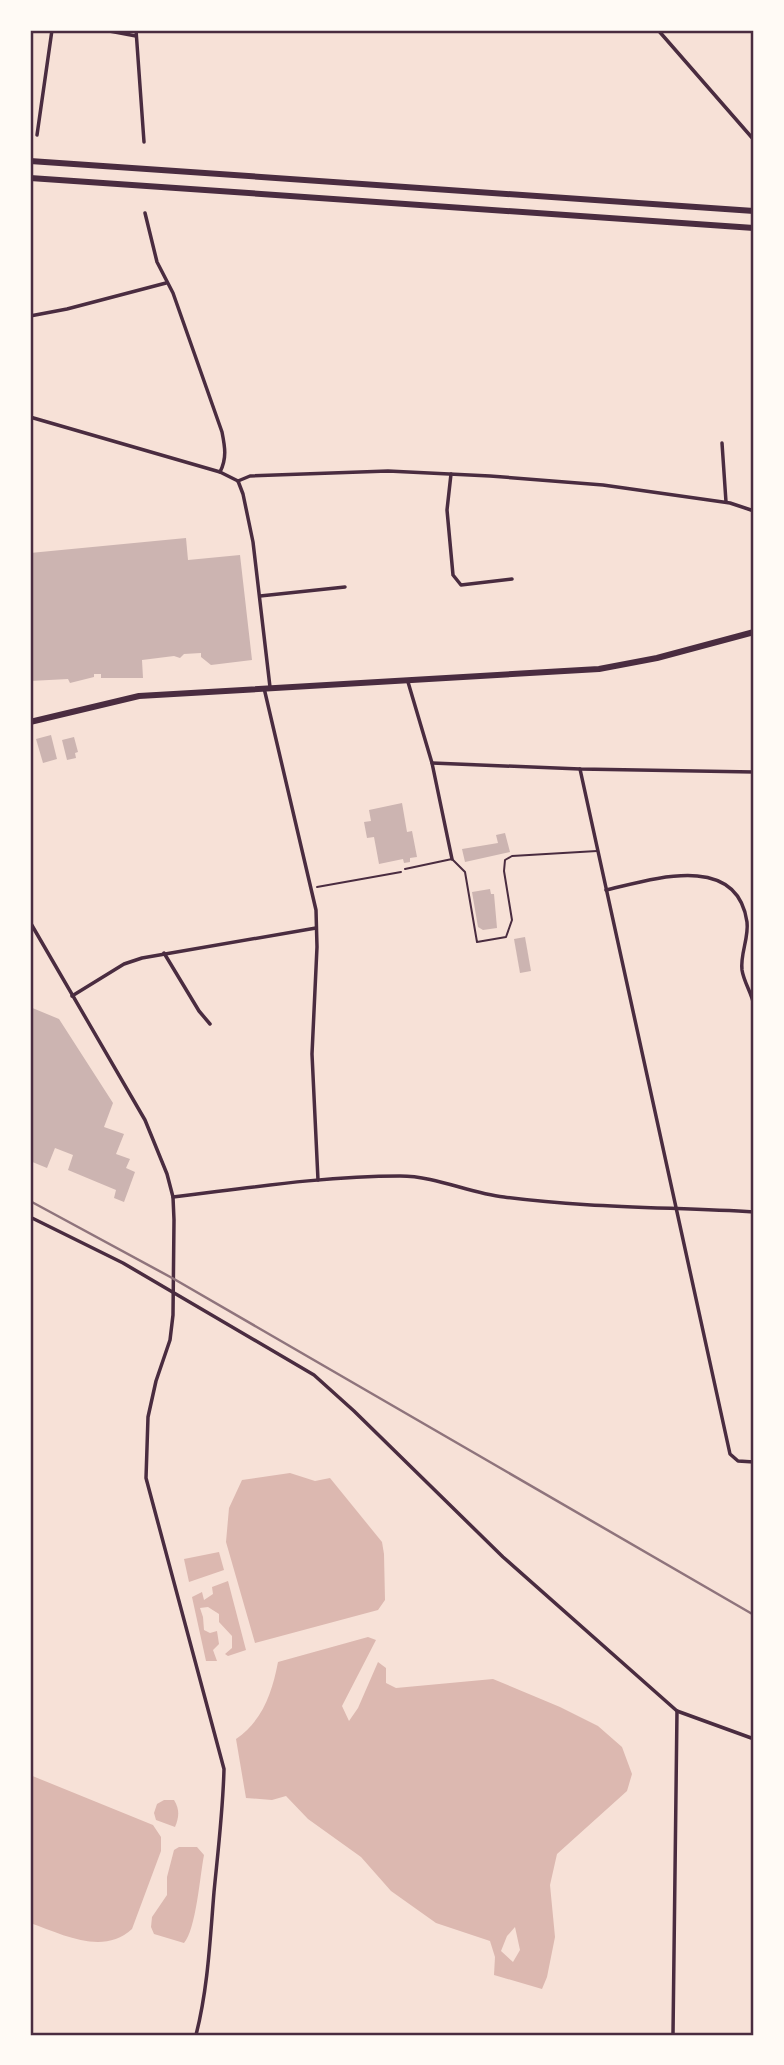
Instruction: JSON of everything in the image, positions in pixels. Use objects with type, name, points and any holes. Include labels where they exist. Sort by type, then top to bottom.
[{"type":"main road","points":[[30,161],[754,211]]},
{"type":"main road","points":[[30,178],[754,228]]},
{"type":"main road","points":[[30,722],[112,700],[139,696],[599,669],[657,658],[754,632]]},
{"type":"street","points":[[37,135],[52,30]]},
{"type":"street","points":[[104,30],[136,36]]},
{"type":"street","points":[[136,30],[144,142]]},
{"type":"street","points":[[658,30],[754,141]]},
{"type":"street","points":[[145,213],[157,262],[173,293],[222,432],[225,462],[220,472]]},
{"type":"street","points":[[30,316],[166,283]]},
{"type":"street","points":[[30,418],[220,472],[238,481],[243,494],[254,542],[267,688],[312,888],[317,928],[312,1054],[318,1180]]},
{"type":"street","points":[[722,443],[726,502]]},
{"type":"street","points":[[238,481],[250,476],[388,471],[451,474],[603,485],[726,502],[754,511]]},
{"type":"street","points":[[451,474],[447,510],[453,575],[461,585],[512,579]]},
{"type":"street","points":[[260,596],[345,587]]},
{"type":"street","points":[[407,680],[432,763],[452,859]]},
{"type":"street","points":[[432,763],[754,772]]},
{"type":"street","points":[[580,769],[730,1454],[738,1461],[754,1462]]},
{"type":"street","points":[[605,890],[684,875],[711,878],[727,887],[737,898],[747,921],[742,971],[754,1006]]},
{"type":"street","points":[[30,922],[145,1120],[160,1152],[173,1197],[174,1294],[170,1340],[156,1381],[148,1417],[146,1478],[223,1769],[223,1805],[209,1955],[203,2009],[196,2035]]},
{"type":"street","points":[[72,996],[124,964],[164,953],[317,928]]},
{"type":"street","points":[[164,953],[199,1011],[210,1024]]},
{"type":"street","points":[[173,1197],[318,1180],[416,1177],[500,1197],[754,1212]]},
{"type":"street","points":[[30,1217],[123,1263],[321,1381],[503,1557],[677,1711],[754,1739]]},
{"type":"street","points":[[673,2035],[677,1711]]},
{"type":"lane","points":[[405,869],[452,859],[466,872],[477,942],[506,937],[512,920],[504,871],[505,860],[512,856],[597,851]]},
{"type":"path","points":[[312,888],[405,869]]},
{"type":"shaded area","points":[[290,1473],[315,1481],[330,1478],[382,1542],[385,1600],[378,1610],[255,1643],[226,1542],[229,1508],[242,1480]]},
{"type":"shaded area","points":[[219,1552],[224,1570],[189,1582],[184,1559]]},
{"type":"shaded area","points":[[228,1581],[246,1650],[228,1656],[225,1654],[232,1648],[232,1636],[219,1622],[219,1614],[208,1607],[200,1608],[204,1630],[210,1633],[217,1631],[219,1644],[213,1650],[217,1661],[206,1661],[192,1597],[202,1592],[204,1600],[213,1594],[212,1587]]},
{"type":"shaded area","points":[[368,1637],[376,1640],[342,1706],[349,1721],[358,1708],[378,1662],[386,1668],[386,1683],[396,1688],[493,1679],[598,1726],[622,1747],[632,1774],[627,1791],[557,1854],[550,1885],[555,1937],[542,1989],[494,1975],[495,1957],[490,1941],[436,1923],[391,1891],[361,1857],[308,1819],[286,1796],[272,1800],[246,1798],[236,1739],[253,1723],[265,1705],[278,1662]],"holes":[[[515,1927],[520,1950],[513,1962],[501,1951],[507,1936]]]},
{"type":"shaded area","points":[[30,1775],[153,1825],[161,1837],[161,1851],[132,1929],[121,1937],[95,1942],[82,1940],[30,1923]]},
{"type":"shaded area","points":[[164,1800],[174,1800],[176,1804],[178,1814],[175,1827],[156,1820],[154,1813],[157,1804]]},
{"type":"shaded area","points":[[179,1847],[197,1847],[204,1855],[195,1915],[184,1943],[154,1934],[151,1927],[152,1917],[167,1895],[167,1877],[174,1850]]},
{"type":"building","points":[[186,538],[188,560],[240,555],[252,660],[211,665],[201,657],[201,653],[184,654],[180,658],[174,656],[142,660],[143,678],[101,678],[101,674],[94,674],[94,677],[70,683],[68,679],[30,681],[30,553]]},
{"type":"building","points":[[51,735],[57,759],[43,763],[36,739]]},
{"type":"building","points":[[74,737],[78,752],[75,753],[76,758],[67,760],[62,740]]},
{"type":"building","points":[[402,803],[407,832],[412,831],[417,857],[410,858],[410,862],[404,863],[403,859],[379,864],[374,837],[367,838],[364,822],[371,821],[369,810]]},
{"type":"building","points":[[505,833],[510,852],[465,862],[462,849],[498,843],[496,835]]},
{"type":"building","points":[[490,889],[491,894],[494,894],[497,928],[483,930],[478,927],[472,892]]},
{"type":"building","points":[[525,937],[531,971],[520,973],[514,939]]},
{"type":"building","points":[[30,1007],[59,1019],[113,1103],[104,1127],[124,1134],[116,1154],[130,1159],[126,1168],[135,1172],[124,1202],[114,1198],[116,1190],[68,1170],[73,1155],[55,1148],[47,1168],[30,1161]]},
{"type":"railway","points":[[30,1201],[174,1279],[754,1615]]}]
